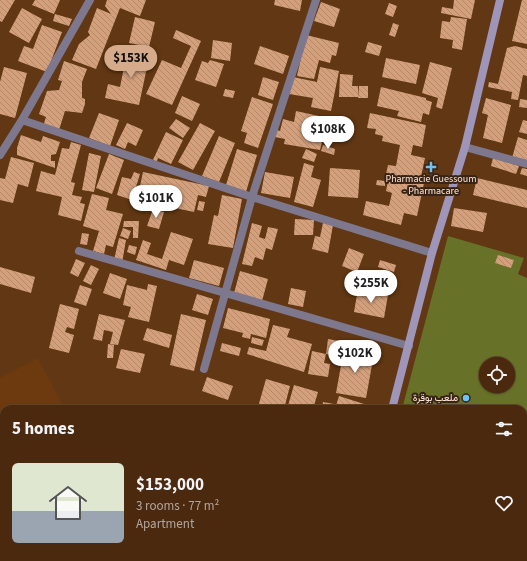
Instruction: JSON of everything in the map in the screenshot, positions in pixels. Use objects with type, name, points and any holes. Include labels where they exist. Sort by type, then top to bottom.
[{"type":"main road","points":[[393,405],[432,253],[466,147],[500,0]]},
{"type":"street","points":[[0,155],[22,120],[90,0]]},
{"type":"street","points":[[204,369],[252,197],[316,0]]},
{"type":"street","points":[[22,120],[252,197],[432,253]]},
{"type":"street","points":[[466,147],[527,164]]},
{"type":"street","points":[[79,251],[409,346]]},
{"type":"shaded area","points":[[38,358],[63,405],[0,405],[0,378]]},
{"type":"green space","name":"ملعب بوقرة","points":[[448,236],[524,258],[518,274],[527,278],[527,405],[403,405]]},
{"type":"building","points":[[0,0],[15,0],[2,22],[0,21]]},
{"type":"building","points":[[35,0],[60,0],[54,14],[32,5]]},
{"type":"building","points":[[107,0],[146,0],[140,16],[120,8],[96,69],[72,60],[79,44],[90,35],[88,32],[97,8],[111,14],[105,6]]},
{"type":"building","points":[[275,0],[302,0],[300,11],[274,5]]},
{"type":"building","points":[[454,0],[475,0],[471,19],[441,13],[442,7],[453,9]]},
{"type":"building","points":[[522,0],[527,0],[527,44],[512,41]]},
{"type":"building","points":[[321,2],[340,9],[334,27],[314,21]]},
{"type":"building","points":[[389,3],[397,6],[393,17],[385,14]]},
{"type":"building","points":[[22,8],[42,19],[29,43],[9,32]]},
{"type":"building","points":[[55,14],[72,19],[69,26],[53,21]]},
{"type":"building","points":[[135,17],[155,22],[149,47],[129,43]]},
{"type":"building","points":[[451,17],[467,19],[462,50],[452,48],[453,40],[440,38],[442,21],[450,22]]},
{"type":"building","points":[[393,23],[399,25],[395,37],[389,35]]},
{"type":"building","points":[[42,25],[62,32],[47,72],[18,61],[24,46],[33,49]]},
{"type":"building","points":[[176,30],[201,41],[172,105],[146,94],[162,60],[181,68],[191,46],[173,38]]},
{"type":"building","points":[[306,35],[339,43],[336,56],[332,55],[330,63],[319,60],[314,79],[297,76]]},
{"type":"building","points":[[213,40],[232,43],[230,61],[211,58]]},
{"type":"building","points":[[368,42],[382,46],[379,56],[365,52]]},
{"type":"building","points":[[260,46],[289,56],[283,74],[254,64]]},
{"type":"building","points":[[515,46],[527,49],[527,76],[523,75],[518,100],[511,99],[512,92],[488,87],[489,82],[498,84],[507,48]]},
{"type":"building","points":[[128,48],[150,53],[139,105],[105,98],[108,84],[120,87]]},
{"type":"building","points":[[386,58],[420,65],[416,84],[382,77]]},
{"type":"building","points":[[210,60],[224,64],[216,87],[195,80],[202,61],[208,63]]},
{"type":"building","points":[[64,61],[87,69],[82,82],[82,98],[85,99],[85,104],[82,113],[65,111],[59,130],[43,126],[46,117],[39,114],[47,91],[59,90],[62,81],[58,80]]},
{"type":"building","points":[[430,62],[452,68],[442,109],[436,107],[438,98],[422,93]]},
{"type":"building","points":[[4,67],[27,73],[15,118],[0,114],[0,82]]},
{"type":"building","points":[[320,67],[339,71],[331,111],[311,107],[313,98],[289,94],[293,77],[317,82]]},
{"type":"building","points":[[340,74],[353,75],[352,86],[358,86],[358,97],[339,97]]},
{"type":"building","points":[[263,77],[279,82],[273,100],[258,95]]},
{"type":"building","points":[[359,86],[368,86],[368,98],[358,98]]},
{"type":"building","points":[[381,87],[426,98],[426,100],[432,102],[429,115],[423,113],[421,122],[397,116],[399,111],[377,106]]},
{"type":"building","points":[[225,89],[235,91],[233,98],[223,96]]},
{"type":"building","points":[[182,96],[200,104],[192,121],[175,113]]},
{"type":"building","points":[[252,97],[273,104],[258,148],[244,143],[247,133],[241,131]]},
{"type":"building","points":[[486,98],[511,105],[502,143],[483,138],[488,115],[482,113]]},
{"type":"building","points":[[520,99],[527,100],[527,108],[519,107]]},
{"type":"building","points":[[296,111],[328,118],[320,150],[284,144],[285,139],[275,137],[277,130],[280,131],[283,119],[294,122]]},
{"type":"building","points":[[99,113],[119,120],[110,146],[89,138]]},
{"type":"building","points":[[370,113],[426,125],[422,147],[413,145],[411,155],[425,158],[420,181],[386,174],[388,165],[396,166],[400,145],[382,141],[383,136],[375,134],[376,129],[367,128]]},
{"type":"building","points":[[176,119],[190,128],[183,138],[169,128]]},
{"type":"building","points":[[523,120],[527,121],[527,134],[519,132]]},
{"type":"building","points":[[127,123],[143,130],[136,146],[128,142],[125,149],[116,145]]},
{"type":"building","points":[[200,123],[215,131],[193,170],[178,162]]},
{"type":"building","points":[[166,132],[183,140],[171,164],[158,158],[155,166],[151,164]]},
{"type":"building","points":[[21,135],[41,142],[43,136],[60,142],[56,154],[51,155],[51,161],[55,161],[55,168],[17,155],[17,148]]},
{"type":"building","points":[[219,136],[235,143],[219,182],[202,176]]},
{"type":"building","points":[[518,137],[527,140],[527,161],[512,158]]},
{"type":"building","points":[[71,142],[81,145],[71,182],[75,183],[72,195],[82,197],[80,203],[85,204],[81,221],[58,215],[62,197],[36,191],[41,171],[55,175],[62,148],[69,149]]},
{"type":"building","points":[[323,145],[335,149],[334,155],[321,151]]},
{"type":"building","points":[[237,149],[257,155],[246,192],[226,185]]},
{"type":"building","points":[[306,149],[317,154],[314,162],[302,158]]},
{"type":"building","points":[[89,153],[101,156],[94,192],[82,190]]},
{"type":"building","points":[[109,154],[124,160],[112,194],[96,188]]},
{"type":"building","points":[[11,157],[34,163],[28,187],[18,184],[13,203],[0,200],[0,178],[5,179]]},
{"type":"building","points":[[493,158],[519,166],[516,174],[491,166]]},
{"type":"building","points":[[304,163],[314,166],[311,177],[321,180],[313,207],[294,202]]},
{"type":"building","points":[[330,168],[360,170],[358,198],[328,196]]},
{"type":"building","points":[[522,168],[527,169],[527,176],[520,174]]},
{"type":"building","points":[[134,172],[140,174],[132,200],[117,195],[122,177],[131,179]]},
{"type":"building","points":[[143,172],[209,186],[206,197],[198,195],[194,212],[137,200]]},
{"type":"building","points":[[265,172],[294,177],[290,198],[261,193]]},
{"type":"building","points":[[477,178],[527,190],[527,208],[473,195]]},
{"type":"building","points":[[405,179],[424,183],[417,216],[404,213],[401,225],[363,215],[366,201],[389,206],[392,193],[386,191],[388,181],[403,184]]},
{"type":"building","points":[[377,180],[385,181],[385,186],[376,185]]},
{"type":"building","points":[[92,194],[109,198],[106,210],[123,214],[113,247],[106,245],[104,254],[93,251],[99,231],[83,226]]},
{"type":"building","points":[[222,195],[242,199],[233,248],[208,244],[214,215],[218,216]]},
{"type":"building","points":[[199,201],[205,202],[203,211],[197,210]]},
{"type":"building","points":[[454,208],[487,213],[483,232],[451,226]]},
{"type":"building","points":[[153,209],[164,212],[159,229],[147,226]]},
{"type":"building","points":[[295,219],[314,220],[313,235],[294,235]]},
{"type":"building","points":[[124,221],[139,221],[138,238],[133,238],[133,227],[123,227]]},
{"type":"building","points":[[252,223],[262,226],[259,237],[265,239],[268,227],[278,229],[272,250],[266,248],[263,260],[255,257],[252,266],[242,264]]},
{"type":"building","points":[[323,223],[333,225],[328,253],[312,249],[315,236],[320,237]]},
{"type":"building","points":[[123,228],[131,231],[128,239],[120,236]]},
{"type":"building","points":[[171,232],[193,239],[184,265],[169,260],[166,270],[136,260],[143,240],[151,243],[147,254],[162,259]]},
{"type":"building","points":[[82,233],[89,234],[87,245],[80,244]]},
{"type":"building","points":[[119,238],[126,240],[122,263],[114,260]]},
{"type":"building","points":[[129,245],[137,247],[135,255],[127,252]]},
{"type":"building","points":[[349,248],[364,254],[357,272],[342,266]]},
{"type":"building","points":[[498,255],[514,260],[511,268],[495,263]]},
{"type":"building","points":[[76,259],[85,263],[78,277],[70,273]]},
{"type":"building","points":[[194,260],[224,268],[219,286],[189,278]]},
{"type":"building","points":[[380,260],[396,265],[394,272],[378,267]]},
{"type":"building","points":[[91,265],[99,269],[91,285],[83,281]]},
{"type":"building","points":[[0,267],[35,277],[31,293],[0,284]]},
{"type":"building","points":[[240,271],[268,279],[262,301],[234,293]]},
{"type":"building","points":[[110,273],[127,279],[120,299],[103,293]]},
{"type":"building","points":[[148,284],[157,286],[149,322],[128,317],[131,307],[123,305],[127,285],[147,290]]},
{"type":"building","points":[[80,285],[92,289],[86,306],[74,302]]},
{"type":"building","points":[[291,288],[306,291],[303,307],[288,304]]},
{"type":"building","points":[[358,289],[388,295],[384,318],[354,312]]},
{"type":"building","points":[[197,294],[213,299],[208,315],[192,310]]},
{"type":"building","points":[[60,304],[79,309],[74,329],[67,327],[65,332],[74,335],[69,353],[49,348]]},
{"type":"building","points":[[228,308],[270,319],[266,338],[251,334],[250,339],[242,337],[243,333],[223,328]]},
{"type":"building","points":[[99,314],[125,320],[118,345],[110,344],[113,332],[104,330],[102,341],[93,339]]},
{"type":"building","points":[[181,314],[206,320],[194,371],[170,365]]},
{"type":"building","points":[[273,325],[290,329],[287,337],[312,344],[304,372],[247,354],[249,347],[266,351]]},
{"type":"building","points":[[147,328],[172,335],[169,348],[143,340]]},
{"type":"building","points":[[252,337],[264,340],[262,346],[251,343]]},
{"type":"building","points":[[328,339],[339,341],[337,356],[326,354]]},
{"type":"building","points":[[222,343],[241,348],[239,356],[220,351]]},
{"type":"building","points":[[108,344],[114,345],[113,358],[107,358]]},
{"type":"building","points":[[121,349],[145,354],[140,373],[116,368]]},
{"type":"building","points":[[344,349],[374,354],[366,398],[336,393]]},
{"type":"building","points":[[312,351],[326,354],[324,363],[330,364],[328,377],[308,374]]},
{"type":"building","points":[[207,377],[233,386],[228,400],[202,391]]},
{"type":"building","points":[[266,379],[290,386],[285,405],[259,405]]},
{"type":"building","points":[[294,385],[318,392],[314,405],[288,405]]},
{"type":"building","points":[[339,396],[364,404],[364,405],[336,405]]},
{"type":"building","points":[[323,402],[334,404],[334,405],[323,405]]},
{"type":"place","name":"Pharmacie Guessoum - Pharmacare","points":[[431,167]]},
{"type":"place","name":"ملعب بوقرة","points":[[466,398]]}]
